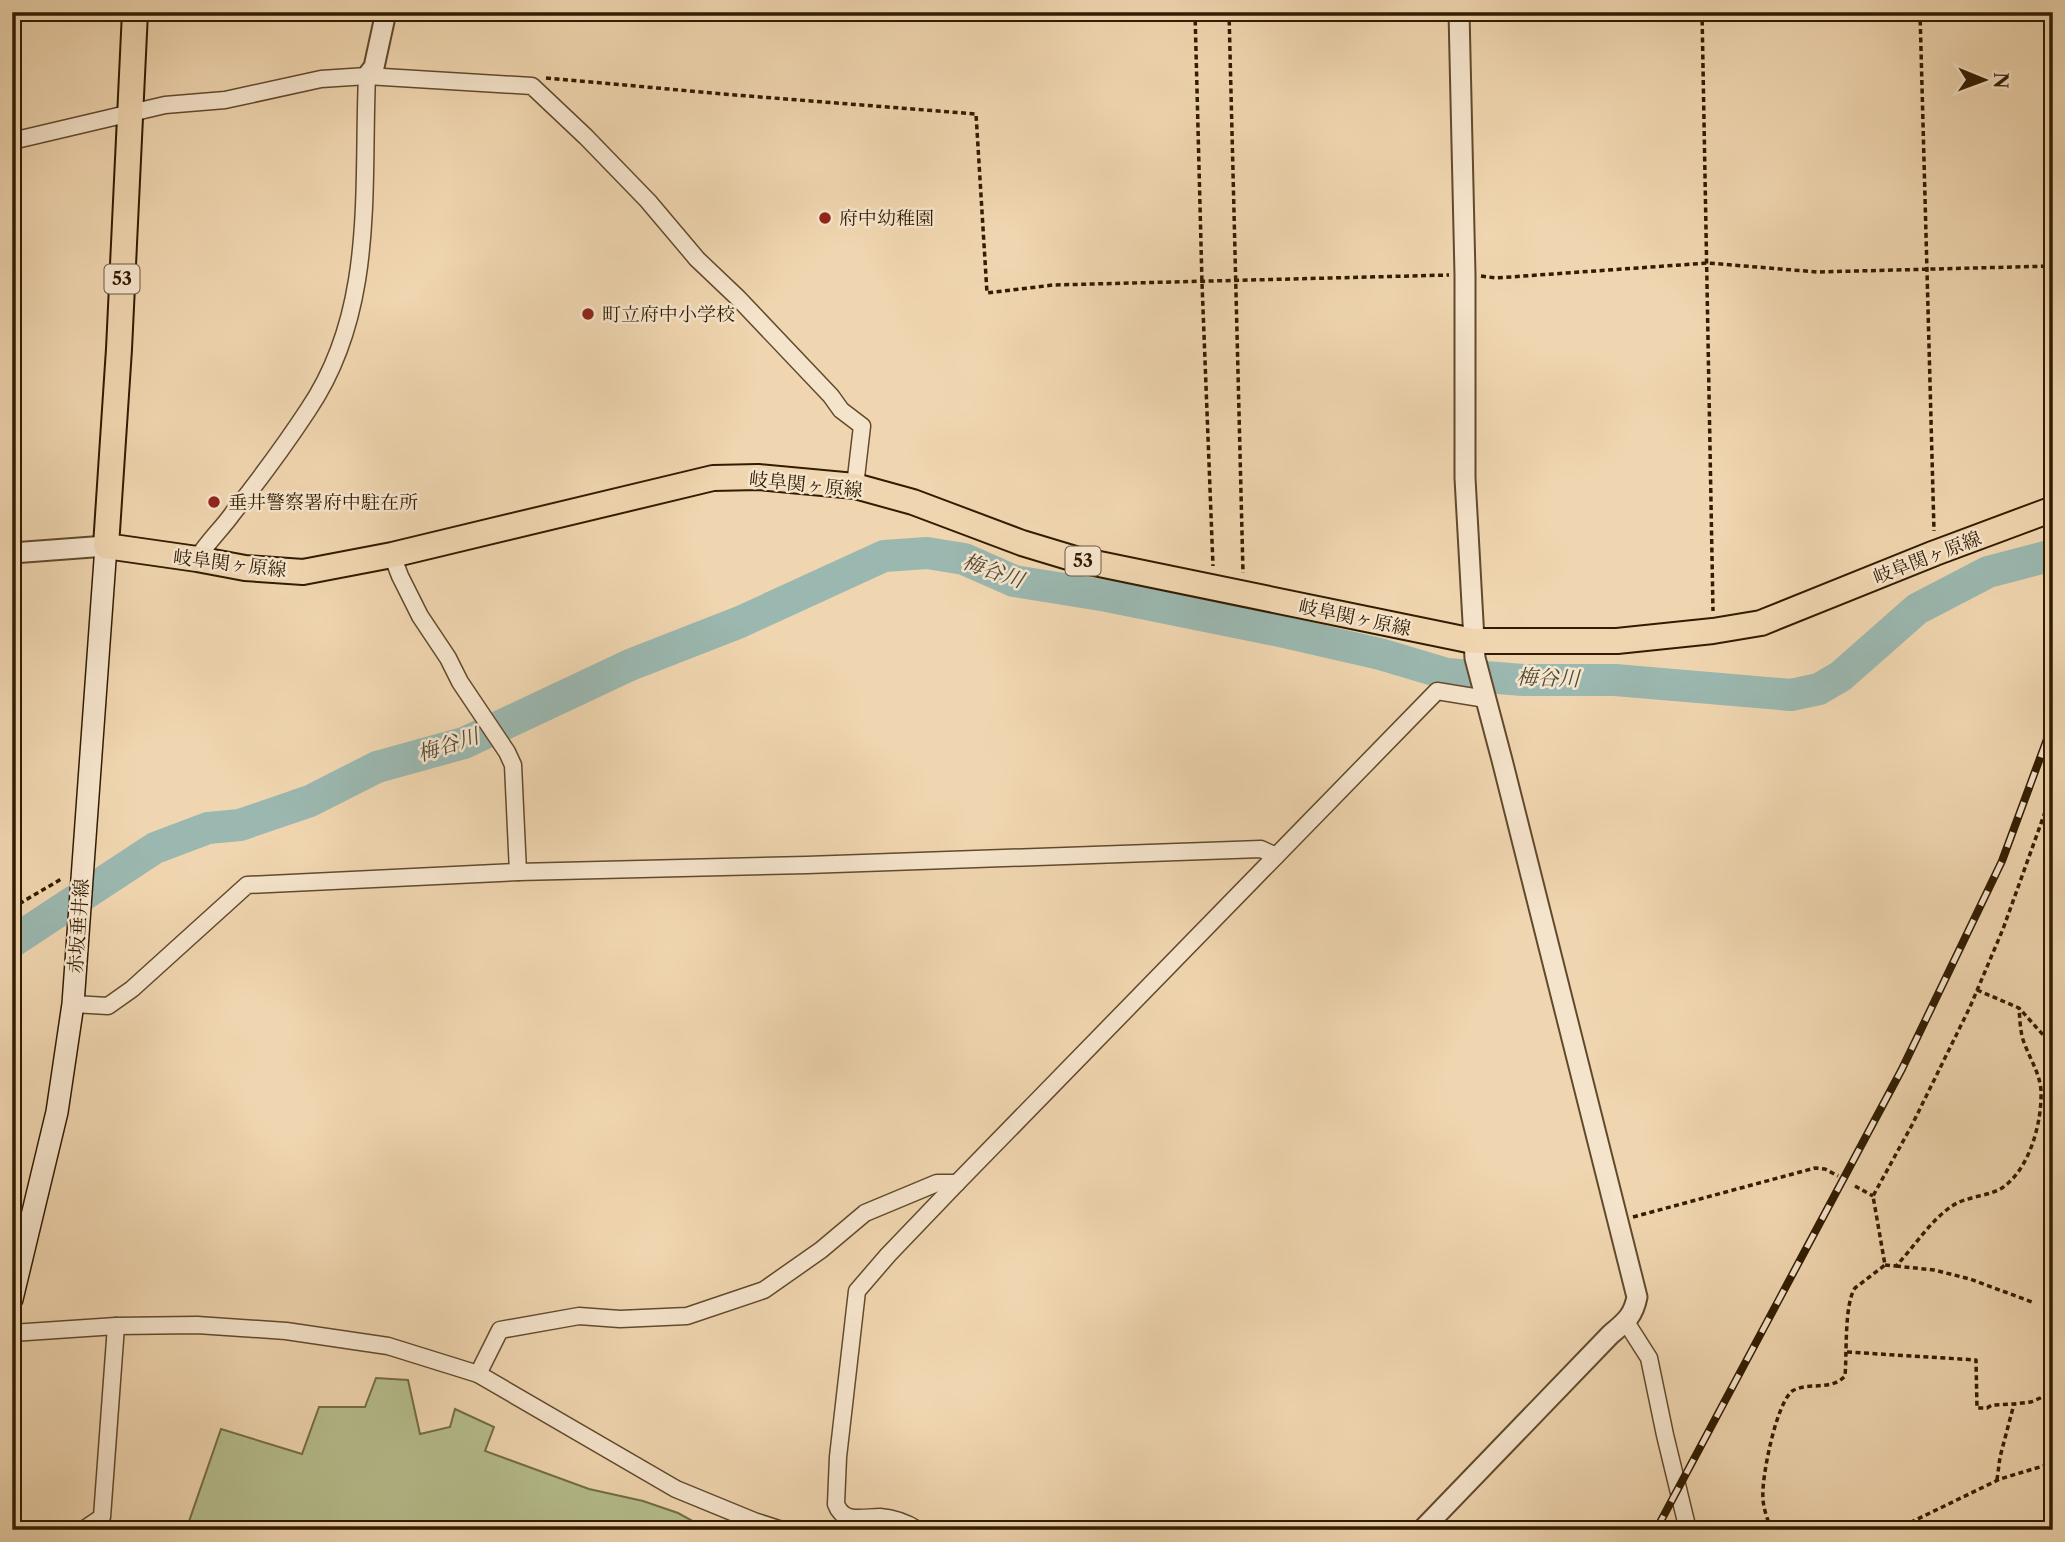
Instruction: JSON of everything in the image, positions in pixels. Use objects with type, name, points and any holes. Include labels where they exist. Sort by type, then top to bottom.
[{"type":"main road","name":"53","points":[[106,546],[119,349],[135,12]]},
{"type":"main road","name":"岐阜関ヶ原線","points":[[106,546],[245,568],[303,572],[392,555],[713,478],[758,477],[855,486],[913,502],[1022,543],[1075,559],[1243,594],[1474,650],[1617,641],[1761,623],[2053,509]]},
{"type":"main road","name":"赤坂垂井線","points":[[12,1300],[57,1112],[72,1004],[106,546]]},
{"type":"street","points":[[197,559],[310,409],[328,375],[346,330],[361,264],[367,76],[374,67],[386,12]]},
{"type":"street","points":[[1422,1530],[1610,1335],[1626,1322],[1634,1312],[1637,1297],[1474,650],[1465,478],[1465,275],[1459,12]]},
{"type":"street","points":[[12,141],[165,105],[225,100],[321,79],[367,76],[532,86],[648,201],[697,259],[738,298],[831,396],[841,410],[862,426],[855,486]]},
{"type":"street","points":[[12,553],[106,546]]},
{"type":"street","points":[[392,555],[420,616],[439,642],[460,682],[513,765],[518,872]]},
{"type":"street","points":[[918,1530],[882,1517],[850,1518],[838,1510],[836,1504],[838,1457],[858,1291],[888,1255],[957,1183],[1437,691],[1485,694]]},
{"type":"street","points":[[72,1004],[108,1006],[132,989],[247,885],[518,872],[1261,849],[1276,856]]},
{"type":"street","points":[[478,1374],[500,1330],[579,1316],[620,1319],[687,1316],[764,1290],[821,1250],[865,1213],[937,1183],[957,1183]]},
{"type":"street","points":[[1626,1322],[1649,1357],[1688,1530]]},
{"type":"street","points":[[12,1333],[116,1326],[197,1325],[286,1331],[388,1346],[478,1374],[676,1489],[782,1530]]},
{"type":"street","points":[[83,1530],[102,1517],[116,1326]]},
{"type":"path","points":[[1195,12],[1214,588]]},
{"type":"path","points":[[1229,12],[1243,594]]},
{"type":"path","points":[[1702,12],[1713,631]]},
{"type":"path","points":[[1920,12],[1935,553]]},
{"type":"path","points":[[532,86],[548,77],[976,114],[987,293],[1053,285],[1465,275],[1496,278],[1708,263],[1817,272],[2053,266]]},
{"type":"path","points":[[1885,1265],[1873,1196],[1946,1058],[1978,989],[2003,929],[2053,790]]},
{"type":"path","points":[[12,908],[83,866]]},
{"type":"path","points":[[1978,989],[2019,1008],[2053,1046]]},
{"type":"path","points":[[1896,1266],[1951,1206],[2001,1188],[2025,1162],[2041,1111],[2041,1089],[2039,1076],[2024,1043],[2019,1008]]},
{"type":"path","points":[[1618,1222],[1815,1168],[1825,1169],[1838,1176]]},
{"type":"path","points":[[1855,1186],[1873,1196]]},
{"type":"path","points":[[1771,1530],[1763,1500],[1763,1488],[1766,1460],[1783,1406],[1787,1396],[1796,1389],[1838,1383],[1845,1377],[1847,1325],[1855,1288],[1885,1265],[1934,1270],[1970,1279],[2032,1302]]},
{"type":"path","points":[[1847,1352],[1976,1360],[1977,1408],[2031,1402],[2045,1396],[2053,1397]]},
{"type":"path","points":[[1997,1481],[2000,1457],[2014,1404]]},
{"type":"path","points":[[1895,1530],[1997,1481],[2053,1463]]},
{"type":"path","points":[[1816,1530],[1830,1522],[1837,1522],[1850,1530]]},
{"type":"green space","points":[[376,1378],[408,1380],[420,1434],[450,1427],[455,1409],[494,1427],[485,1451],[589,1489],[643,1501],[678,1513],[709,1530],[186,1530],[221,1429],[302,1454],[319,1407],[365,1407]]},
{"type":"waterway","name":"梅谷川","points":[[12,942],[155,848],[208,828],[240,825],[310,801],[377,767],[464,743],[630,665],[740,622],[884,556],[927,553],[964,559],[1014,581],[1107,596],[1275,630],[1380,654],[1447,674],[1523,680],[1615,680],[1791,695],[1819,689],[1841,676],[1917,609],[1988,572],[2053,555]]},
{"type":"railway","points":[[1656,1530],[1902,1069],[2002,861],[2053,723]]},
{"type":"place","name":"府中幼稚園","points":[[825,218]]},
{"type":"place","name":"町立府中小学校","points":[[588,314]]},
{"type":"place","name":"垂井警察署府中駐在所","points":[[214,502]]}]
